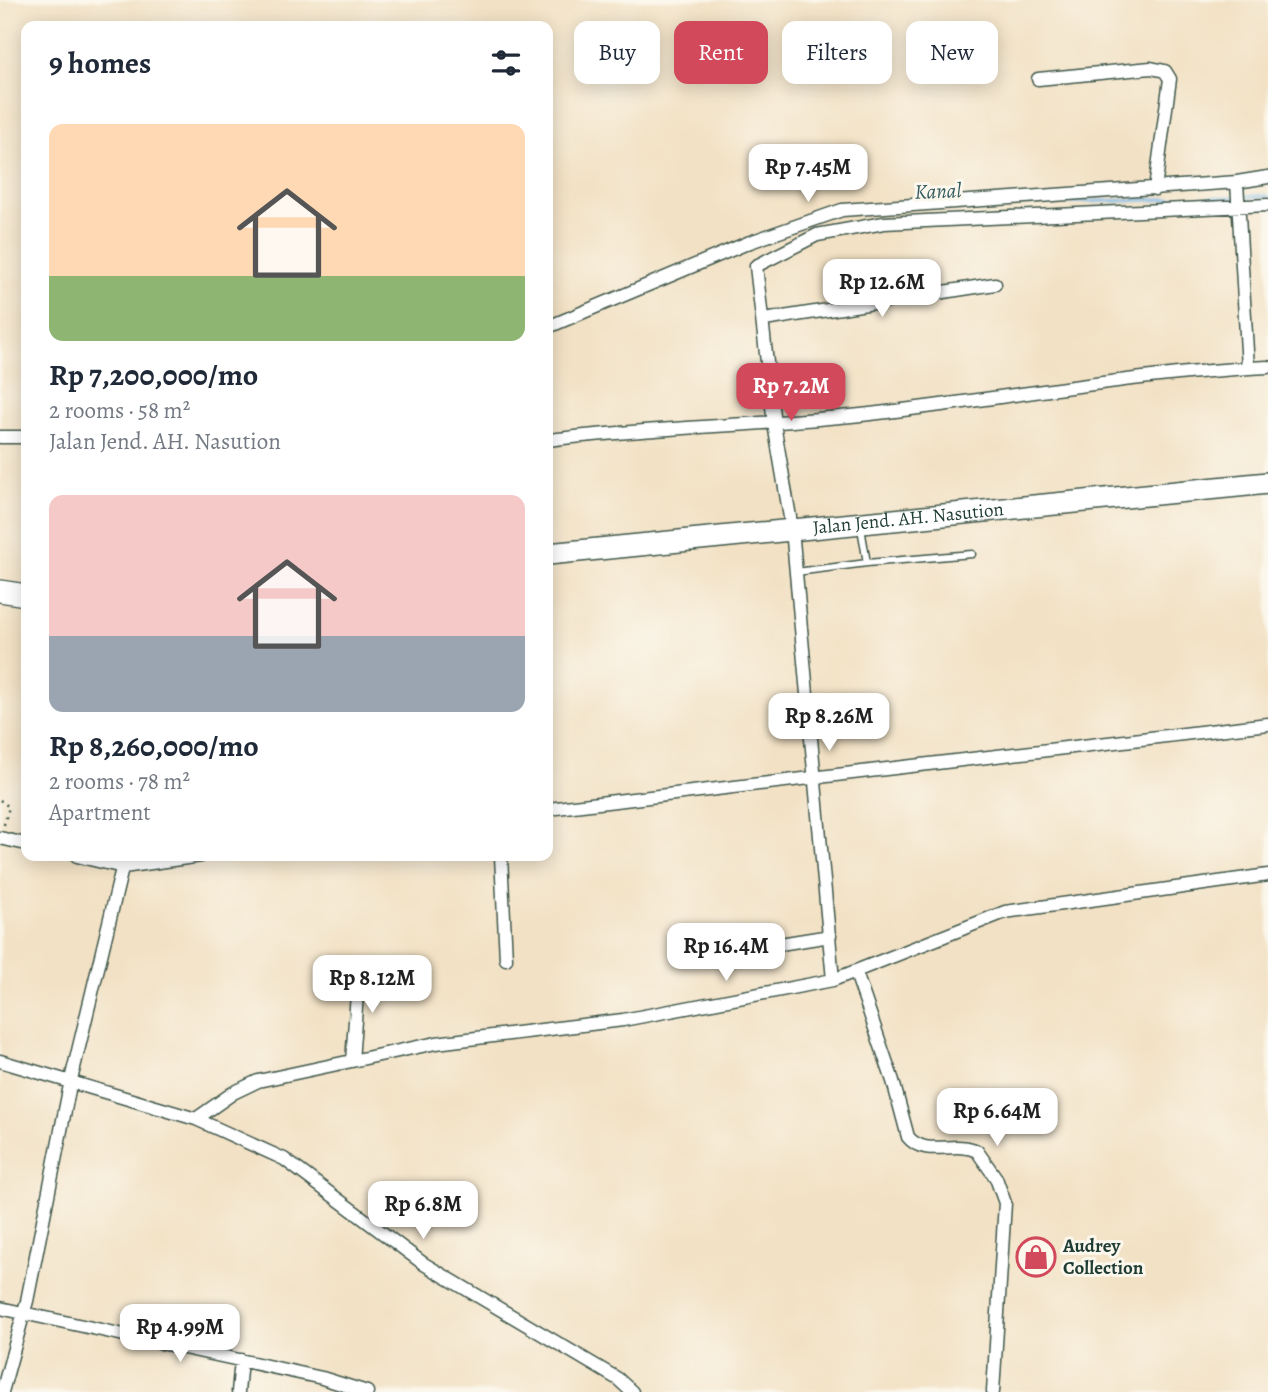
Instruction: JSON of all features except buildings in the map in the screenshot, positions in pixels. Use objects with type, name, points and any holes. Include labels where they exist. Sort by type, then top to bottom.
[{"type":"highway","name":"Jalan Jend. AH. Nasution","points":[[553,553],[1268,484]]},
{"type":"highway","points":[[0,591],[21,594]]},
{"type":"street","points":[[1038,79],[1151,68],[1165,71],[1170,79],[1155,189]]},
{"type":"street","points":[[833,980],[792,529],[774,425],[756,266],[817,235],[884,223],[1238,195],[1268,177]]},
{"type":"street","points":[[553,325],[750,242],[842,209],[1155,189],[1238,195],[1268,205]]},
{"type":"street","points":[[1238,195],[1248,368]]},
{"type":"street","points":[[764,320],[995,284]]},
{"type":"street","points":[[553,440],[774,425],[912,409],[1123,378],[1268,367]]},
{"type":"street","points":[[0,437],[21,437]]},
{"type":"street","points":[[553,808],[1268,724]]},
{"type":"street","points":[[1,838],[21,843]]},
{"type":"street","points":[[2,1392],[21,1314],[27,1301],[71,1080],[124,861]]},
{"type":"street","points":[[502,861],[506,959]]},
{"type":"street","points":[[196,1119],[248,1083],[436,1043],[623,1020],[833,980],[1004,912],[1268,875]]},
{"type":"street","points":[[780,944],[830,936]]},
{"type":"street","points":[[352,1061],[359,967]]},
{"type":"street","points":[[856,973],[893,1081],[908,1137],[923,1148],[960,1146],[977,1151],[1000,1189],[1005,1203],[993,1392]]},
{"type":"street","points":[[0,1060],[196,1119],[285,1159],[424,1264],[618,1379],[632,1392]]},
{"type":"street","points":[[0,1308],[322,1378],[367,1392]]},
{"type":"street","points":[[238,1392],[241,1360]]},
{"type":"street","points":[[320,1392],[322,1378]]},
{"type":"lane","points":[[860,523],[867,563]]},
{"type":"lane","points":[[796,572],[972,554]]},
{"type":"path","points":[[0,800],[9,807],[1,838]]},
{"type":"waterway","name":"Kanal","points":[[1006,204],[1268,196]]},
{"type":"place","name":"Audrey Collection","points":[[1036,1257]]}]
